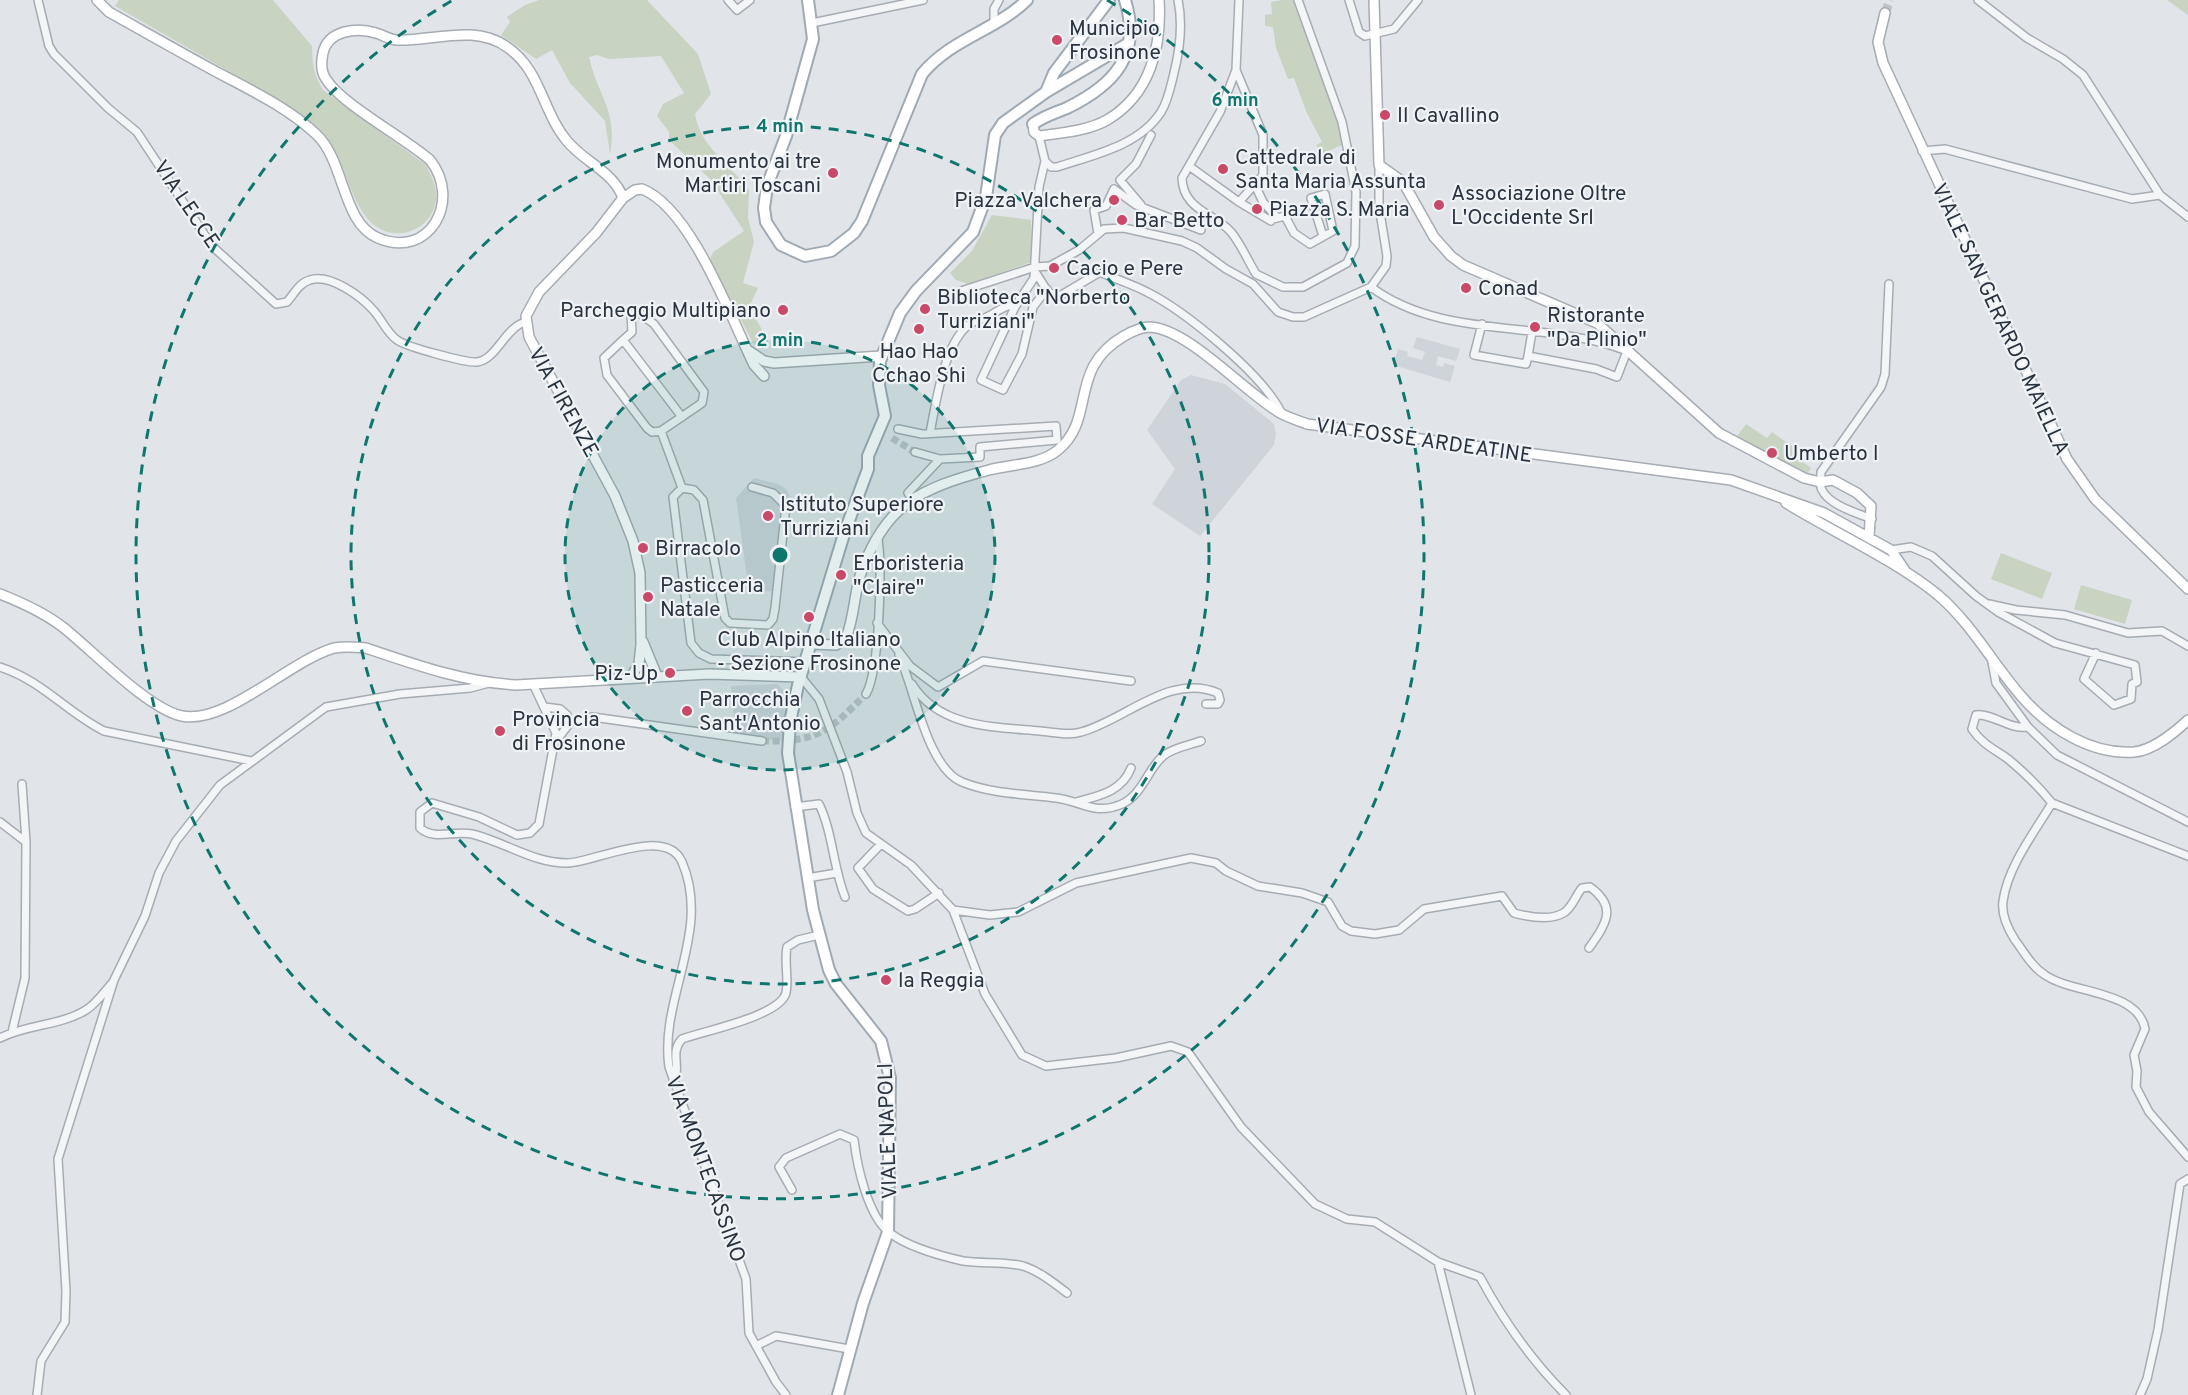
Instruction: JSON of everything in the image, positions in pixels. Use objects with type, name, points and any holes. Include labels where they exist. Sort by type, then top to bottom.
[{"type":"main road","points":[[97,0],[109,12],[255,92],[307,126],[330,152],[357,219],[364,229],[379,239],[398,242],[418,238],[427,233],[439,218],[444,189],[439,173],[430,160],[339,94],[326,79],[322,65],[324,50],[334,36],[353,29],[374,32],[394,40],[475,33],[489,37],[507,47],[526,64],[539,85],[556,126],[565,140],[583,159],[614,181],[623,198],[635,190],[648,192],[680,220],[746,349],[764,376]]},
{"type":"main road","points":[[808,0],[812,23],[811,48],[786,136],[767,186],[764,208],[766,222],[780,245],[805,256],[831,251],[854,233],[862,221],[922,74],[931,63],[944,51],[1015,12],[1027,0]]},
{"type":"main road","points":[[1046,92],[1054,73],[1109,0]]},
{"type":"main road","points":[[1125,0],[1130,27],[1124,64],[1107,82],[1066,108],[1047,114],[1034,124],[1034,132],[1039,136],[1105,121],[1133,101],[1150,72],[1160,32],[1159,0]]},
{"type":"main road","points":[[1374,0],[1379,165],[1403,182],[1434,237],[1451,256],[1476,272],[1569,309],[1597,323],[1719,434],[1804,478],[1820,482],[1833,480],[1857,493],[1871,506],[1872,519],[1869,537]]},
{"type":"main road","name":"VIALE SAN GERARDO MAIELLA","points":[[1885,13],[1879,31],[1879,51],[1922,151],[2067,459],[2095,499],[2188,589]]},
{"type":"main road","points":[[746,349],[764,361],[774,363],[881,356],[896,321],[908,302],[963,245],[978,224],[987,197],[993,142],[999,128],[1046,92],[1129,43]]},
{"type":"main road","name":"VIA FIRENZE","points":[[623,198],[596,233],[539,292],[525,322],[535,350],[562,394],[626,521],[640,573],[639,664],[631,677]]},
{"type":"main road","name":"VIA FOSSE ARDEATINE","points":[[812,644],[836,645],[846,638],[861,575],[890,518],[912,498],[956,479],[1044,459],[1059,450],[1074,433],[1091,366],[1102,352],[1117,341],[1131,332],[1149,327],[1171,333],[1198,350],[1282,414],[1307,424],[1731,480],[1824,513],[1891,550]]},
{"type":"main road","name":"VIALE NAPOLI","points":[[838,1395],[849,1349],[888,1232],[890,1087],[887,1058],[871,1025],[836,984],[819,935],[795,807],[788,738],[801,677],[844,534],[868,469],[868,456],[885,416],[878,373],[881,356]]},
{"type":"main road","points":[[1774,495],[1906,572],[1940,597],[1990,654],[2022,698],[2048,722],[2080,742],[2106,749],[2135,752],[2169,738],[2188,720]]},
{"type":"main road","points":[[1891,550],[1906,572]]},
{"type":"main road","points":[[0,594],[45,614],[135,687],[166,710],[182,716],[197,717],[224,709],[301,663],[334,648],[350,646],[366,648],[466,680],[489,683],[533,684],[657,676],[801,677]]},
{"type":"main road","points":[[641,634],[657,676]]},
{"type":"street","name":"VIA LECCE","points":[[38,0],[49,46],[54,54],[108,108],[137,132],[204,234],[222,257],[276,304],[287,302],[302,284],[318,278],[336,284],[374,310],[392,336],[408,345],[476,363],[490,356],[502,339],[515,327],[525,322]]},
{"type":"street","points":[[728,0],[737,10],[750,0]]},
{"type":"street","points":[[812,23],[923,0]]},
{"type":"street","points":[[994,24],[994,9],[999,0]]},
{"type":"street","points":[[1045,161],[1051,167],[1057,167],[1105,152],[1121,145],[1155,120],[1162,111],[1176,66],[1182,28],[1178,0]]},
{"type":"street","points":[[1239,0],[1236,70],[1220,112],[1182,178],[1188,197],[1204,214],[1230,231],[1256,274],[1283,287],[1303,287],[1347,263],[1355,246],[1356,192],[1342,122],[1298,0]]},
{"type":"street","points":[[1348,0],[1359,32],[1365,36],[1394,30],[1418,0]]},
{"type":"street","points":[[1978,0],[2027,38],[2063,59],[2083,75],[2160,195],[2188,217]]},
{"type":"street","points":[[1236,70],[1263,135],[1263,175],[1239,202]]},
{"type":"street","points":[[1141,206],[1120,180],[1136,164],[1151,135]]},
{"type":"street","points":[[1039,136],[1045,161],[1039,187],[1034,278],[1017,304],[981,380],[1003,390],[1022,354],[1031,310],[1047,289]]},
{"type":"street","points":[[1922,151],[1945,149],[2132,199],[2160,195]]},
{"type":"street","points":[[961,291],[1035,267],[1050,266],[1079,250],[1104,230],[1124,228],[1182,241],[1197,248],[1226,269],[1253,284],[1278,312],[1298,318],[1371,287],[1381,276],[1387,256],[1379,206],[1379,165]]},
{"type":"street","points":[[1189,166],[1239,202],[1271,221],[1284,216],[1294,233],[1307,244],[1334,231],[1326,194],[1311,198],[1323,236]]},
{"type":"street","points":[[1256,184],[1263,202],[1275,215],[1273,219]]},
{"type":"street","points":[[1098,234],[1094,210],[1106,206],[1114,189],[1141,206],[1201,230]]},
{"type":"street","points":[[1035,267],[1038,277],[1047,289],[1058,297],[1100,272],[1147,292],[1176,310],[1226,352],[1270,394],[1282,414]]},
{"type":"street","points":[[1253,284],[1256,274]]},
{"type":"street","points":[[1872,519],[1826,497],[1820,488],[1820,482],[1821,472],[1881,387],[1885,374],[1889,284]]},
{"type":"street","points":[[1371,287],[1397,303],[1462,324],[1482,324],[1606,343],[1627,351],[1617,377],[1596,369],[1528,356]]},
{"type":"street","points":[[930,434],[940,388],[954,343],[966,327],[973,322],[1008,305],[1017,304]]},
{"type":"street","points":[[638,312],[654,324],[702,387],[704,397],[702,403],[682,417],[661,431],[652,432],[607,375],[604,358],[632,332],[631,315],[638,312]]},
{"type":"street","points":[[1482,324],[1474,356],[1526,364],[1532,332]]},
{"type":"street","points":[[623,340],[682,417]]},
{"type":"street","points":[[898,429],[930,434],[1056,426],[1057,440],[980,447],[980,457],[940,459],[915,452]]},
{"type":"street","points":[[661,431],[682,488]]},
{"type":"street","points":[[912,498],[908,493],[940,459]]},
{"type":"street","points":[[682,488],[694,490],[703,500],[725,618],[730,623],[768,624],[773,619],[776,606],[786,506],[773,492],[752,487]]},
{"type":"street","points":[[682,488],[672,497],[691,643],[699,653],[711,659],[806,662]]},
{"type":"street","points":[[866,694],[875,672],[880,562],[878,538]]},
{"type":"street","points":[[1891,550],[1911,547],[1920,550],[1941,563],[1976,596],[1998,612],[2055,643],[2096,653],[2135,665],[2137,682],[2132,684],[2130,699],[2114,705],[2084,679],[2096,653]]},
{"type":"street","points":[[1987,603],[2016,610],[2065,615],[2128,633],[2162,631],[2188,646]]},
{"type":"street","points":[[877,623],[910,666],[938,687],[983,661],[1131,681]]},
{"type":"street","points":[[899,654],[922,719],[945,771],[960,782],[982,788],[1076,802],[1092,809],[1121,804],[1141,788],[1163,756],[1201,741]]},
{"type":"street","points":[[1990,654],[1992,673],[1996,683],[2028,727],[2057,755],[2188,822]]},
{"type":"street","points":[[0,667],[34,682],[62,700],[88,723],[104,731],[251,761]]},
{"type":"street","points":[[905,671],[915,688],[931,705],[950,716],[974,725],[991,727],[1078,734],[1107,724],[1134,707],[1175,691],[1209,689],[1218,693],[1220,700],[1218,704],[1206,704]]},
{"type":"street","points":[[801,677],[819,699],[847,772],[866,833],[911,865],[953,910],[985,994],[1022,1055],[1046,1066],[1116,1058],[1171,1046],[1188,1052],[1241,1127],[1316,1204],[1347,1219],[1375,1222],[1438,1262],[1480,1277],[1491,1298],[1535,1360],[1566,1395]]},
{"type":"street","points":[[37,1395],[41,1361],[65,1322],[66,1291],[58,1159],[114,981],[145,916],[159,873],[176,841],[213,791],[318,711],[334,704],[400,694],[479,687],[489,683]]},
{"type":"street","name":"VIA MONTECASSINO","points":[[533,684],[550,717],[556,742],[539,824],[530,833],[517,836],[479,817],[432,803],[420,812],[420,828],[432,835],[471,834],[545,861],[570,863],[609,851],[649,846],[667,849],[679,857],[689,892],[692,922],[667,1046],[673,1081],[746,1279],[749,1333],[776,1382],[786,1395]]},
{"type":"street","points":[[545,707],[560,709],[567,715],[569,724]]},
{"type":"street","points":[[2028,727],[2006,724],[1982,715],[1976,716],[1972,729],[1981,742],[2007,759],[2040,788],[2052,803],[2188,856]]},
{"type":"street","points":[[550,717],[558,723],[569,724]]},
{"type":"street","points":[[556,742],[569,724],[580,718],[593,717],[762,741]]},
{"type":"street","points":[[1076,802],[1112,791],[1121,784],[1131,768]]},
{"type":"street","points":[[12,1032],[25,978],[26,842],[22,784]]},
{"type":"street","points":[[2052,803],[2023,850],[2003,901],[2003,915],[2012,936],[2045,975],[2116,1000],[2138,1013],[2145,1029],[2134,1055],[2137,1071],[2136,1088],[2149,1112],[2188,1157]]},
{"type":"street","points":[[795,807],[819,804],[826,822],[837,873],[845,897]]},
{"type":"street","points":[[0,822],[26,842]]},
{"type":"street","points":[[880,845],[858,868],[873,889],[908,911],[939,893]]},
{"type":"street","points":[[953,910],[990,915],[1018,912],[1077,883],[1191,858],[1216,863],[1226,871],[1258,886],[1302,893],[1328,902],[1342,926],[1351,931],[1375,934],[1399,930],[1424,909],[1502,896],[1514,913],[1532,916],[1558,915],[1565,912],[1582,888],[1590,887],[1605,900],[1607,909],[1606,919],[1589,948]]},
{"type":"street","points":[[807,878],[837,873]]},
{"type":"street","points":[[673,1081],[677,1076],[674,1054],[677,1044],[682,1039],[750,1017],[779,1003],[786,992],[787,947],[798,940],[819,935]]},
{"type":"street","points":[[0,1038],[12,1032],[70,1018],[88,1009],[114,981]]},
{"type":"street","points":[[792,1190],[779,1167],[786,1158],[840,1134],[848,1136],[854,1140],[859,1171],[874,1211],[888,1232],[907,1243],[963,1261],[1023,1266],[1051,1280],[1067,1293]]},
{"type":"street","points":[[2140,1395],[2147,1379],[2158,1330],[2180,1184],[2188,1179]]},
{"type":"street","points":[[1438,1262],[1471,1395]]},
{"type":"street","points":[[756,1346],[776,1336],[849,1349]]},
{"type":"shaded area","points":[[1417,337],[1460,349],[1456,361],[1438,356],[1436,365],[1443,367],[1444,363],[1455,366],[1450,382],[1393,365],[1398,349],[1408,352],[1407,356],[1422,360],[1425,352],[1413,348]]},
{"type":"shaded area","points":[[1191,375],[1225,384],[1274,424],[1276,434],[1274,445],[1200,536],[1152,504],[1175,469],[1147,430],[1181,380]]},
{"type":"shaded area","points":[[754,478],[778,484],[786,489],[792,499],[779,591],[749,592],[736,498]]},
{"type":"shaded area","points":[[778,684],[792,701],[785,741],[759,739],[735,733],[731,686]]},
{"type":"green space","points":[[119,0],[273,0],[312,46],[314,69],[323,90],[426,165],[436,191],[434,209],[430,217],[424,224],[408,232],[391,233],[382,230],[363,213],[332,145],[319,129],[300,114],[115,6]]},
{"type":"green space","points":[[539,0],[647,0],[698,54],[711,94],[695,114],[698,126],[709,146],[749,190],[748,218],[754,242],[743,283],[758,288],[750,305],[763,334],[764,348],[760,349],[753,343],[710,260],[713,252],[744,231],[711,180],[669,140],[669,132],[657,116],[663,104],[684,93],[661,56],[609,59],[597,55],[589,57],[609,115],[612,139],[610,154],[605,121],[570,83],[552,50],[536,59],[501,35],[510,22],[507,17],[525,5]]},
{"type":"green space","points":[[1293,0],[1338,121],[1344,144],[1322,154],[1316,145],[1322,142],[1306,111],[1294,78],[1288,79],[1276,48],[1273,27],[1265,26],[1265,15],[1272,14],[1271,2]]},
{"type":"green space","points":[[2167,0],[2188,0],[2188,15]]},
{"type":"green space","points":[[992,215],[1031,220],[1032,262],[968,284],[956,280],[950,273],[972,251]]},
{"type":"green space","points":[[1746,424],[1767,438],[1772,432],[1799,451],[1796,457],[1811,468],[1807,474],[1732,443]]},
{"type":"green space","points":[[2001,553],[2052,573],[2042,599],[1991,579]]},
{"type":"green space","points":[[2081,585],[2132,600],[2125,624],[2074,609]]},
{"type":"tunnel","points":[[1885,13],[1890,0]]},
{"type":"tunnel","points":[[892,438],[915,452]]},
{"type":"tunnel","points":[[762,741],[797,739],[821,732],[842,718],[866,694]]},
{"type":"place","name":"Municipio Frosinone","points":[[1057,40]]},
{"type":"place","name":"Il Cavallino","points":[[1385,115]]},
{"type":"place","name":"Cattedrale di Santa Maria Assunta","points":[[1223,169]]},
{"type":"place","name":"Monumento ai tre Martiri Toscani","points":[[833,173]]},
{"type":"place","name":"Piazza Valchera","points":[[1114,200]]},
{"type":"place","name":"Associazione Oltre L'Occidente Srl","points":[[1439,205]]},
{"type":"place","name":"Piazza S. Maria","points":[[1257,209]]},
{"type":"place","name":"Bar Betto","points":[[1122,220]]},
{"type":"place","name":"Cacio e Pere","points":[[1054,268]]},
{"type":"place","name":"Conad","points":[[1466,288]]},
{"type":"place","name":"Biblioteca \"Norberto Turriziani\"","points":[[925,309]]},
{"type":"place","name":"Parcheggio Multipiano","points":[[783,310]]},
{"type":"place","name":"Ristorante \"Da Plinio\"","points":[[1535,327]]},
{"type":"place","name":"Hao Hao Cchao Shi","points":[[919,329]]},
{"type":"place","name":"Umberto I","points":[[1772,453]]},
{"type":"place","name":"Istituto Superiore Turriziani","points":[[768,516]]},
{"type":"place","name":"Birracolo","points":[[643,548]]},
{"type":"place","name":"Erboristeria \"Claire\"","points":[[841,575]]},
{"type":"place","name":"Pasticceria Natale","points":[[648,597]]},
{"type":"place","name":"Club Alpino Italiano - Sezione Frosinone","points":[[809,617]]},
{"type":"place","name":"Piz-Up","points":[[670,673]]},
{"type":"place","name":"Parrocchia Sant'Antonio","points":[[687,711]]},
{"type":"place","name":"Provincia di Frosinone","points":[[500,731]]},
{"type":"place","name":"la Reggia","points":[[886,980]]}]
